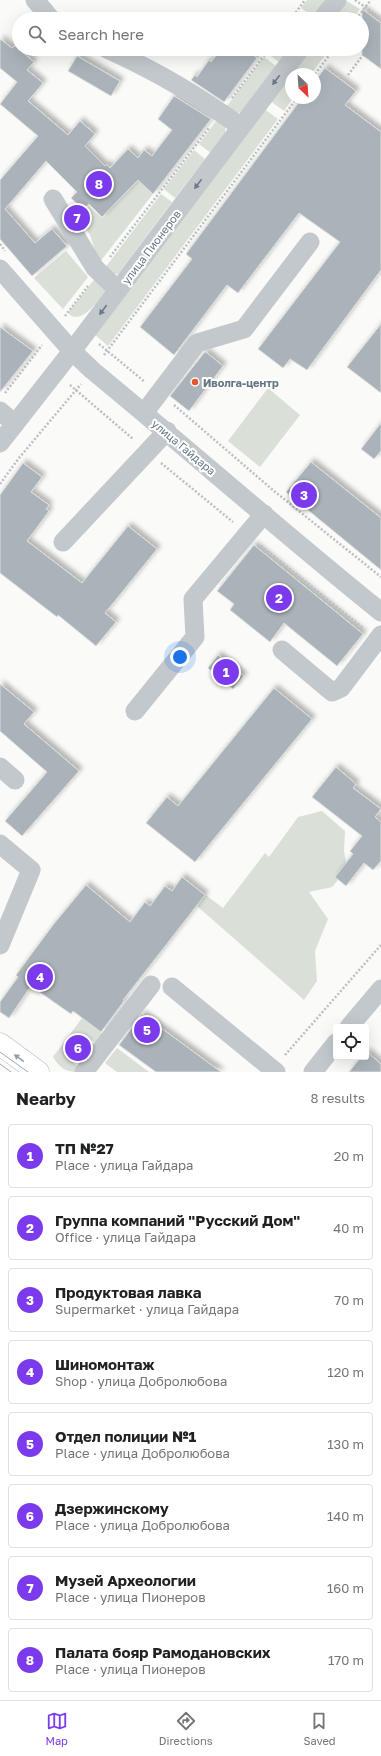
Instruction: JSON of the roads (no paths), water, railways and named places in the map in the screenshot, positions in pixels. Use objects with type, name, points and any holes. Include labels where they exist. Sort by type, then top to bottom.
[{"type":"main road","points":[[0,1044],[38,1072]]},
{"type":"street","points":[[34,0],[45,12]]},
{"type":"street","points":[[328,12],[337,0]]},
{"type":"street","points":[[122,56],[186,89],[241,126]]},
{"type":"street","name":"улица Пионеров","points":[[0,443],[118,290],[295,56]]},
{"type":"street","points":[[53,199],[99,272],[118,290]]},
{"type":"street","points":[[144,413],[197,343],[244,329],[310,242]]},
{"type":"street","name":"улица Гайдара","points":[[5,262],[54,330],[92,370],[264,514],[321,564],[381,612]]},
{"type":"street","points":[[2,403],[15,424]]},
{"type":"street","points":[[63,542],[167,432]]},
{"type":"street","points":[[135,711],[195,637],[193,599],[264,514]]},
{"type":"street","points":[[282,650],[332,692],[341,688],[379,637]]},
{"type":"street","points":[[0,767],[15,780]]},
{"type":"street","points":[[0,844],[31,870],[0,945]]},
{"type":"street","points":[[84,1072],[151,985]]},
{"type":"street","points":[[172,987],[274,1071]]},
{"type":"street","points":[[352,1024],[381,989]]},
{"type":"street","points":[[313,1072],[333,1047]]},
{"type":"tram line","points":[[0,1052],[28,1072]]},
{"type":"tram line","points":[[0,1064],[11,1072]]},
{"type":"place","name":"Палата бояр Рамодановских","points":[[99,184]]},
{"type":"place","name":"Музей Археологии","points":[[77,218]]},
{"type":"place","name":"Иволга-центр","points":[[195,382]]},
{"type":"place","name":"Продуктовая лавка","points":[[304,495]]},
{"type":"place","name":"Группа компаний \"Русский Дом\"","points":[[279,598]]},
{"type":"place","name":"ТП №27","points":[[226,672]]},
{"type":"place","name":"Шиномонтаж","points":[[40,977]]},
{"type":"place","name":"Отдел полиции №1","points":[[147,1030]]},
{"type":"place","name":"Дзержинскому","points":[[78,1048]]}]
